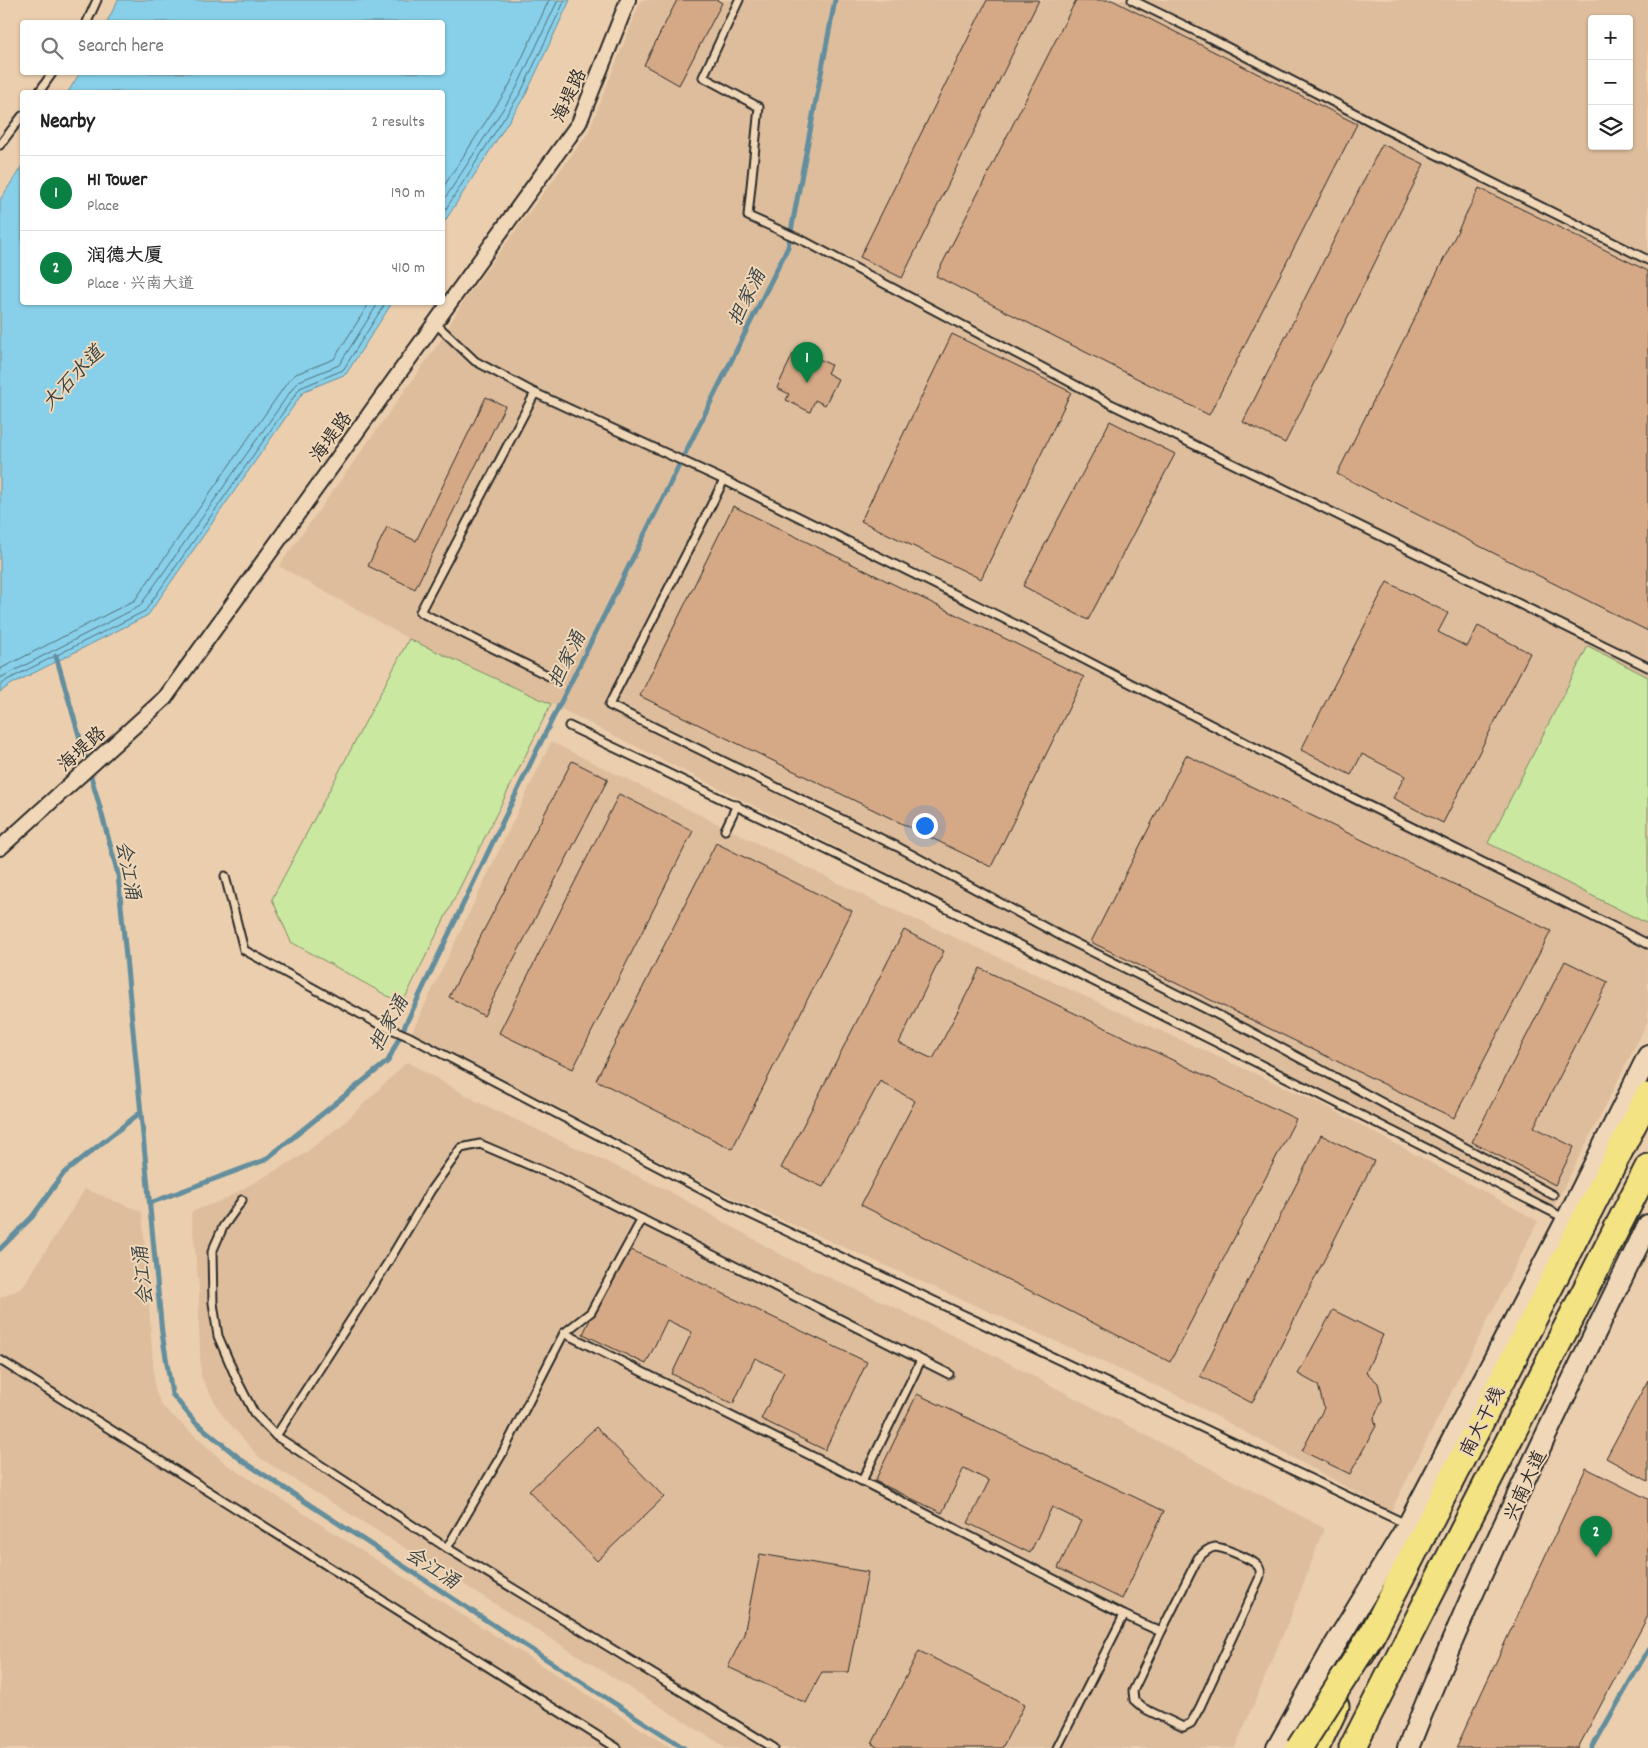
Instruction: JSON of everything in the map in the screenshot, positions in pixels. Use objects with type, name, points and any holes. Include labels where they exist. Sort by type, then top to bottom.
[{"type":"highway","name":"南大干线","points":[[1316,1748],[1372,1634],[1648,1096]]},
{"type":"highway","name":"南大干线","points":[[1352,1748],[1648,1167]]},
{"type":"highway","points":[[1300,1748],[1372,1634]]},
{"type":"main road","points":[[1277,1748],[1330,1653],[1408,1525],[1567,1219],[1648,1056]]},
{"type":"main road","name":"兴南大道","points":[[1408,1748],[1438,1672],[1535,1459],[1648,1225]]},
{"type":"main road","points":[[1306,1748],[1360,1647],[1408,1525]]},
{"type":"street","name":"海堤路","points":[[0,848],[165,698],[579,123],[628,0]]},
{"type":"lane","points":[[88,20],[98,0]]},
{"type":"lane","points":[[739,0],[704,77],[759,107],[748,216],[800,240],[1113,405],[1648,667]]},
{"type":"lane","points":[[1132,0],[1204,35],[1398,136],[1648,260]]},
{"type":"lane","points":[[40,90],[51,75]]},
{"type":"lane","points":[[0,145],[20,119]]},
{"type":"lane","points":[[435,323],[475,361],[536,393],[724,480],[1030,631],[1353,798],[1648,944]]},
{"type":"lane","points":[[536,393],[420,612],[551,677]]},
{"type":"lane","points":[[724,480],[609,705],[898,847],[1061,936],[1248,1030],[1553,1195]]},
{"type":"lane","points":[[569,726],[737,805],[1567,1219]]},
{"type":"lane","points":[[724,830],[737,805]]},
{"type":"lane","points":[[225,876],[244,950],[375,1022],[410,1037],[729,1204],[1408,1525]]},
{"type":"lane","points":[[276,1436],[387,1264],[431,1190],[461,1148],[480,1144],[503,1152],[642,1219],[949,1374]]},
{"type":"lane","points":[[242,1200],[223,1227],[212,1252],[213,1303],[218,1336],[237,1380],[254,1413],[276,1436],[447,1548],[774,1748]]},
{"type":"lane","points":[[447,1548],[502,1454],[564,1333],[591,1312],[642,1219]]},
{"type":"lane","points":[[564,1333],[1161,1632]]},
{"type":"lane","points":[[0,1360],[617,1748]]},
{"type":"lane","points":[[862,1481],[921,1360]]},
{"type":"lane","points":[[1214,1547],[1226,1549],[1257,1565],[1261,1573],[1259,1579],[1200,1707],[1191,1723],[1183,1727],[1142,1708],[1134,1700],[1133,1691],[1161,1632],[1198,1558],[1206,1551],[1214,1547]]},
{"type":"lane","points":[[1057,1748],[1124,1615]]},
{"type":"shaded area","points":[[641,0],[1648,0],[1648,1021],[1554,1207],[551,704],[409,639],[279,566],[439,343],[464,300],[588,133]]},
{"type":"shaded area","points":[[551,742],[875,901],[1324,1105],[1538,1221],[1391,1511],[1177,1395],[724,1194],[412,1032]]},
{"type":"shaded area","points":[[407,1062],[478,1102],[667,1190],[787,1258],[993,1355],[1324,1528],[1293,1611],[1235,1748],[727,1748],[260,1458],[222,1415],[201,1377],[199,1288],[191,1212],[225,1199],[301,1156],[343,1124]]},
{"type":"shaded area","points":[[85,1189],[142,1212],[155,1390],[162,1406],[226,1464],[671,1748],[0,1748],[0,1298],[22,1288]]},
{"type":"green space","points":[[409,639],[551,704],[402,1004],[291,942],[272,899]]},
{"type":"green space","points":[[1588,646],[1648,677],[1648,924],[1488,843]]},
{"type":"water","points":[[118,0],[570,0],[526,94],[445,221],[445,90],[69,90],[79,75],[445,75],[445,20],[108,20]]},
{"type":"water","name":"大石水道","points":[[20,169],[20,305],[391,305],[346,374],[304,391],[148,615],[10,685],[0,692],[0,200]]},
{"type":"building","points":[[677,0],[717,0],[722,3],[679,85],[644,65]]},
{"type":"building","points":[[987,0],[1039,0],[902,278],[860,257]]},
{"type":"building","points":[[1076,0],[1112,0],[1357,124],[1209,415],[936,276]]},
{"type":"building","points":[[1382,144],[1424,164],[1285,443],[1243,422]]},
{"type":"building","points":[[1479,188],[1648,271],[1648,631],[1337,474]]},
{"type":"building","points":[[952,334],[1071,392],[981,579],[861,521]]},
{"type":"building","points":[[807,353],[831,365],[827,373],[838,379],[825,405],[815,400],[810,412],[786,400],[789,394],[777,388],[793,354],[804,359]]},
{"type":"building","points":[[486,397],[505,406],[415,589],[368,566],[387,527],[416,541]]},
{"type":"building","points":[[1110,421],[1175,454],[1088,620],[1023,586]]},
{"type":"building","points":[[733,506],[1084,677],[991,867],[640,696]]},
{"type":"building","points":[[1387,582],[1448,613],[1438,632],[1467,647],[1478,626],[1530,653],[1443,823],[1393,798],[1405,776],[1362,754],[1351,775],[1301,750]]},
{"type":"building","points":[[1186,755],[1551,931],[1454,1118],[1091,942]]},
{"type":"building","points":[[572,761],[608,779],[484,1016],[449,997]]},
{"type":"building","points":[[619,794],[693,831],[573,1069],[499,1033]]},
{"type":"building","points":[[716,843],[852,911],[732,1149],[596,1080]]},
{"type":"building","points":[[904,930],[944,951],[899,1043],[933,1059],[980,968],[1296,1119],[1170,1362],[861,1205],[915,1101],[880,1081],[823,1187],[781,1168]]},
{"type":"building","points":[[1565,961],[1608,982],[1534,1127],[1574,1147],[1555,1185],[1472,1142]]},
{"type":"building","points":[[1321,1135],[1374,1161],[1252,1403],[1200,1376]]},
{"type":"building","points":[[625,1247],[867,1362],[825,1450],[761,1419],[784,1372],[755,1358],[733,1404],[672,1374],[692,1332],[667,1320],[646,1364],[583,1334]]},
{"type":"building","points":[[1333,1310],[1383,1335],[1366,1372],[1378,1383],[1382,1400],[1374,1418],[1376,1426],[1350,1474],[1302,1451],[1324,1408],[1318,1385],[1298,1374]]},
{"type":"building","points":[[1648,1380],[1648,1481],[1606,1458]]},
{"type":"building","points":[[917,1394],[1164,1511],[1122,1599],[1058,1568],[1081,1521],[1052,1507],[1030,1553],[968,1523],[989,1481],[964,1468],[942,1513],[875,1481]]},
{"type":"building","points":[[596,1427],[664,1497],[597,1561],[529,1491]]},
{"type":"building","points":[[1586,1468],[1648,1499],[1648,1616],[1578,1748],[1456,1748]]},
{"type":"building","points":[[760,1554],[868,1572],[848,1672],[822,1672],[806,1703],[728,1667],[744,1634]]},
{"type":"building","points":[[919,1651],[1025,1704],[1002,1748],[879,1748],[872,1744]]},
{"type":"waterway","name":"担家涌","points":[[150,1203],[265,1160],[388,1061],[535,754],[788,247],[835,0]]},
{"type":"waterway","name":"会江涌","points":[[56,656],[118,874],[162,1333],[172,1394],[195,1422],[243,1461],[684,1748]]},
{"type":"waterway","points":[[0,1249],[32,1217],[64,1173],[141,1112]]},
{"type":"waterway","points":[[1592,1748],[1648,1650]]},
{"type":"place","name":"H1 Tower","points":[[807,383]]},
{"type":"place","name":"润德大厦","points":[[1596,1557]]}]
